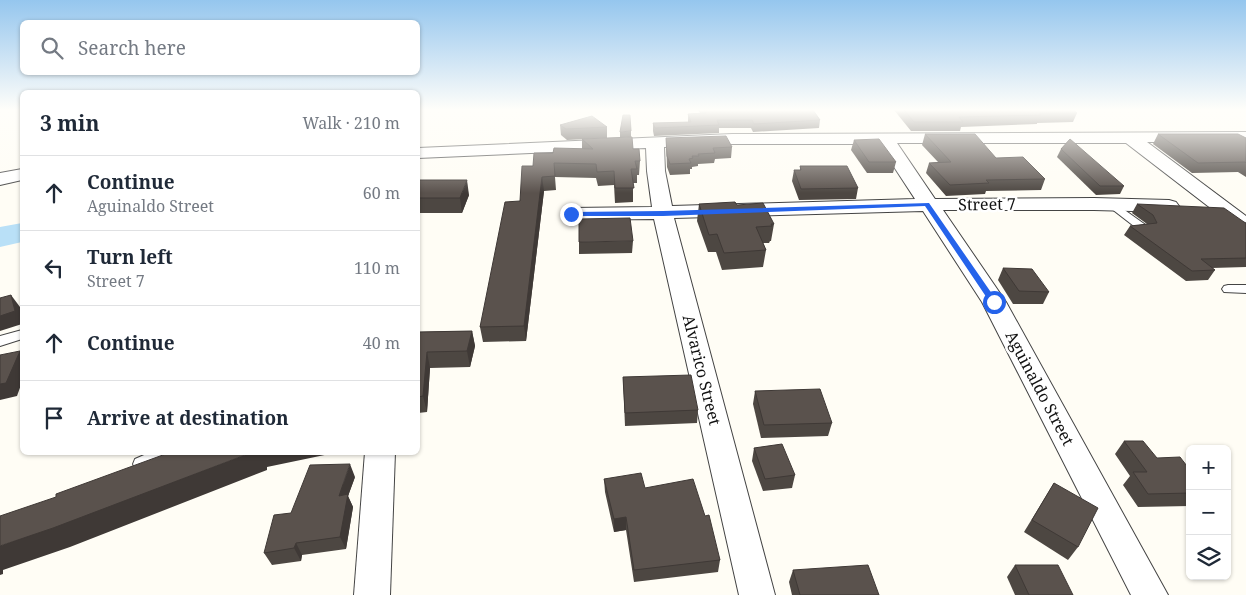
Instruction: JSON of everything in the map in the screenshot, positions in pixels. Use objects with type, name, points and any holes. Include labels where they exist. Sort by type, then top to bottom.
[{"type":"street","points":[[420,153],[596,144],[655,144],[732,139],[1035,138]]},
{"type":"street","points":[[1130,138],[1221,209],[1246,226]]},
{"type":"street","name":"Aguinaldo Street","points":[[884,139],[994,302],[1150,595]]},
{"type":"street","name":"Alvarico Street","points":[[655,144],[656,171],[663,214],[756,595]]},
{"type":"street","points":[[0,179],[20,175]]},
{"type":"street","name":"Street 7","points":[[571,214],[663,214],[927,204],[1112,204],[1221,209]]},
{"type":"street","points":[[372,595],[380,455]]},
{"type":"lane","points":[[1112,204],[1143,228]]},
{"type":"lane","points":[[1228,289],[1246,289]]},
{"type":"lane","points":[[0,341],[20,335]]},
{"type":"lane","points":[[124,471],[162,455]]},
{"type":"building","points":[[632,138],[633,149],[639,149],[640,161],[635,161],[637,169],[631,169],[634,188],[615,188],[614,171],[597,172],[596,164],[554,163],[555,176],[542,177],[524,326],[480,327],[505,202],[520,201],[522,166],[533,166],[534,153],[553,153],[554,148],[593,149],[582,139]]},
{"type":"building","points":[[666,138],[727,138],[732,147],[713,148],[715,153],[692,156],[693,158],[689,159],[691,163],[670,164],[667,156]]},
{"type":"building","points":[[928,138],[978,138],[996,158],[1023,157],[1045,179],[986,180],[989,183],[950,185],[929,163],[951,162]]},
{"type":"building","points":[[1163,138],[1246,138],[1246,163],[1198,163]]},
{"type":"building","points":[[879,139],[896,162],[869,162],[854,140]]},
{"type":"building","points":[[1070,139],[1124,186],[1100,186],[1061,149]]},
{"type":"building","points":[[800,166],[847,166],[858,188],[801,189],[794,170],[801,170]]},
{"type":"building","points":[[420,180],[467,180],[460,198],[420,198]]},
{"type":"building","points":[[735,202],[737,205],[763,203],[774,224],[771,224],[772,226],[756,227],[766,250],[724,253],[717,234],[709,235],[699,204]]},
{"type":"building","points":[[1137,204],[1224,208],[1246,223],[1246,258],[1201,259],[1215,270],[1192,271],[1130,226],[1157,223],[1153,215]]},
{"type":"building","points":[[630,218],[633,241],[579,242],[579,219]]},
{"type":"building","points":[[1003,268],[1032,269],[1049,292],[1019,291]]},
{"type":"building","points":[[11,295],[15,311],[0,316],[0,298]]},
{"type":"building","points":[[472,331],[467,351],[427,352],[423,396],[420,397],[420,332]]},
{"type":"building","points":[[20,351],[6,383],[0,384],[0,355]]},
{"type":"building","points":[[691,375],[698,410],[625,413],[623,377]]},
{"type":"building","points":[[820,389],[832,423],[764,425],[755,391]]},
{"type":"building","points":[[1124,441],[1143,441],[1157,458],[1180,457],[1186,465],[1186,493],[1148,494],[1133,472],[1147,472]]},
{"type":"building","points":[[782,444],[795,475],[765,479],[754,448]]},
{"type":"building","points":[[163,455],[245,455],[53,528],[0,546],[0,516],[56,497],[56,494]]},
{"type":"building","points":[[350,464],[339,496],[348,494],[340,537],[296,543],[294,548],[264,553],[274,515],[291,513],[310,465]]},
{"type":"building","points":[[641,473],[645,488],[693,479],[705,516],[709,515],[720,560],[634,570],[626,517],[614,519],[604,479]]},
{"type":"building","points":[[1054,483],[1098,508],[1078,547],[1032,520]]},
{"type":"building","points":[[868,565],[879,595],[800,595],[793,570]]},
{"type":"building","points":[[1015,565],[1058,565],[1073,595],[1029,595]]},
{"type":"waterway","points":[[0,237],[20,233]]},
{"type":"route","points":[[571,214],[663,214],[927,204],[994,302]]}]
